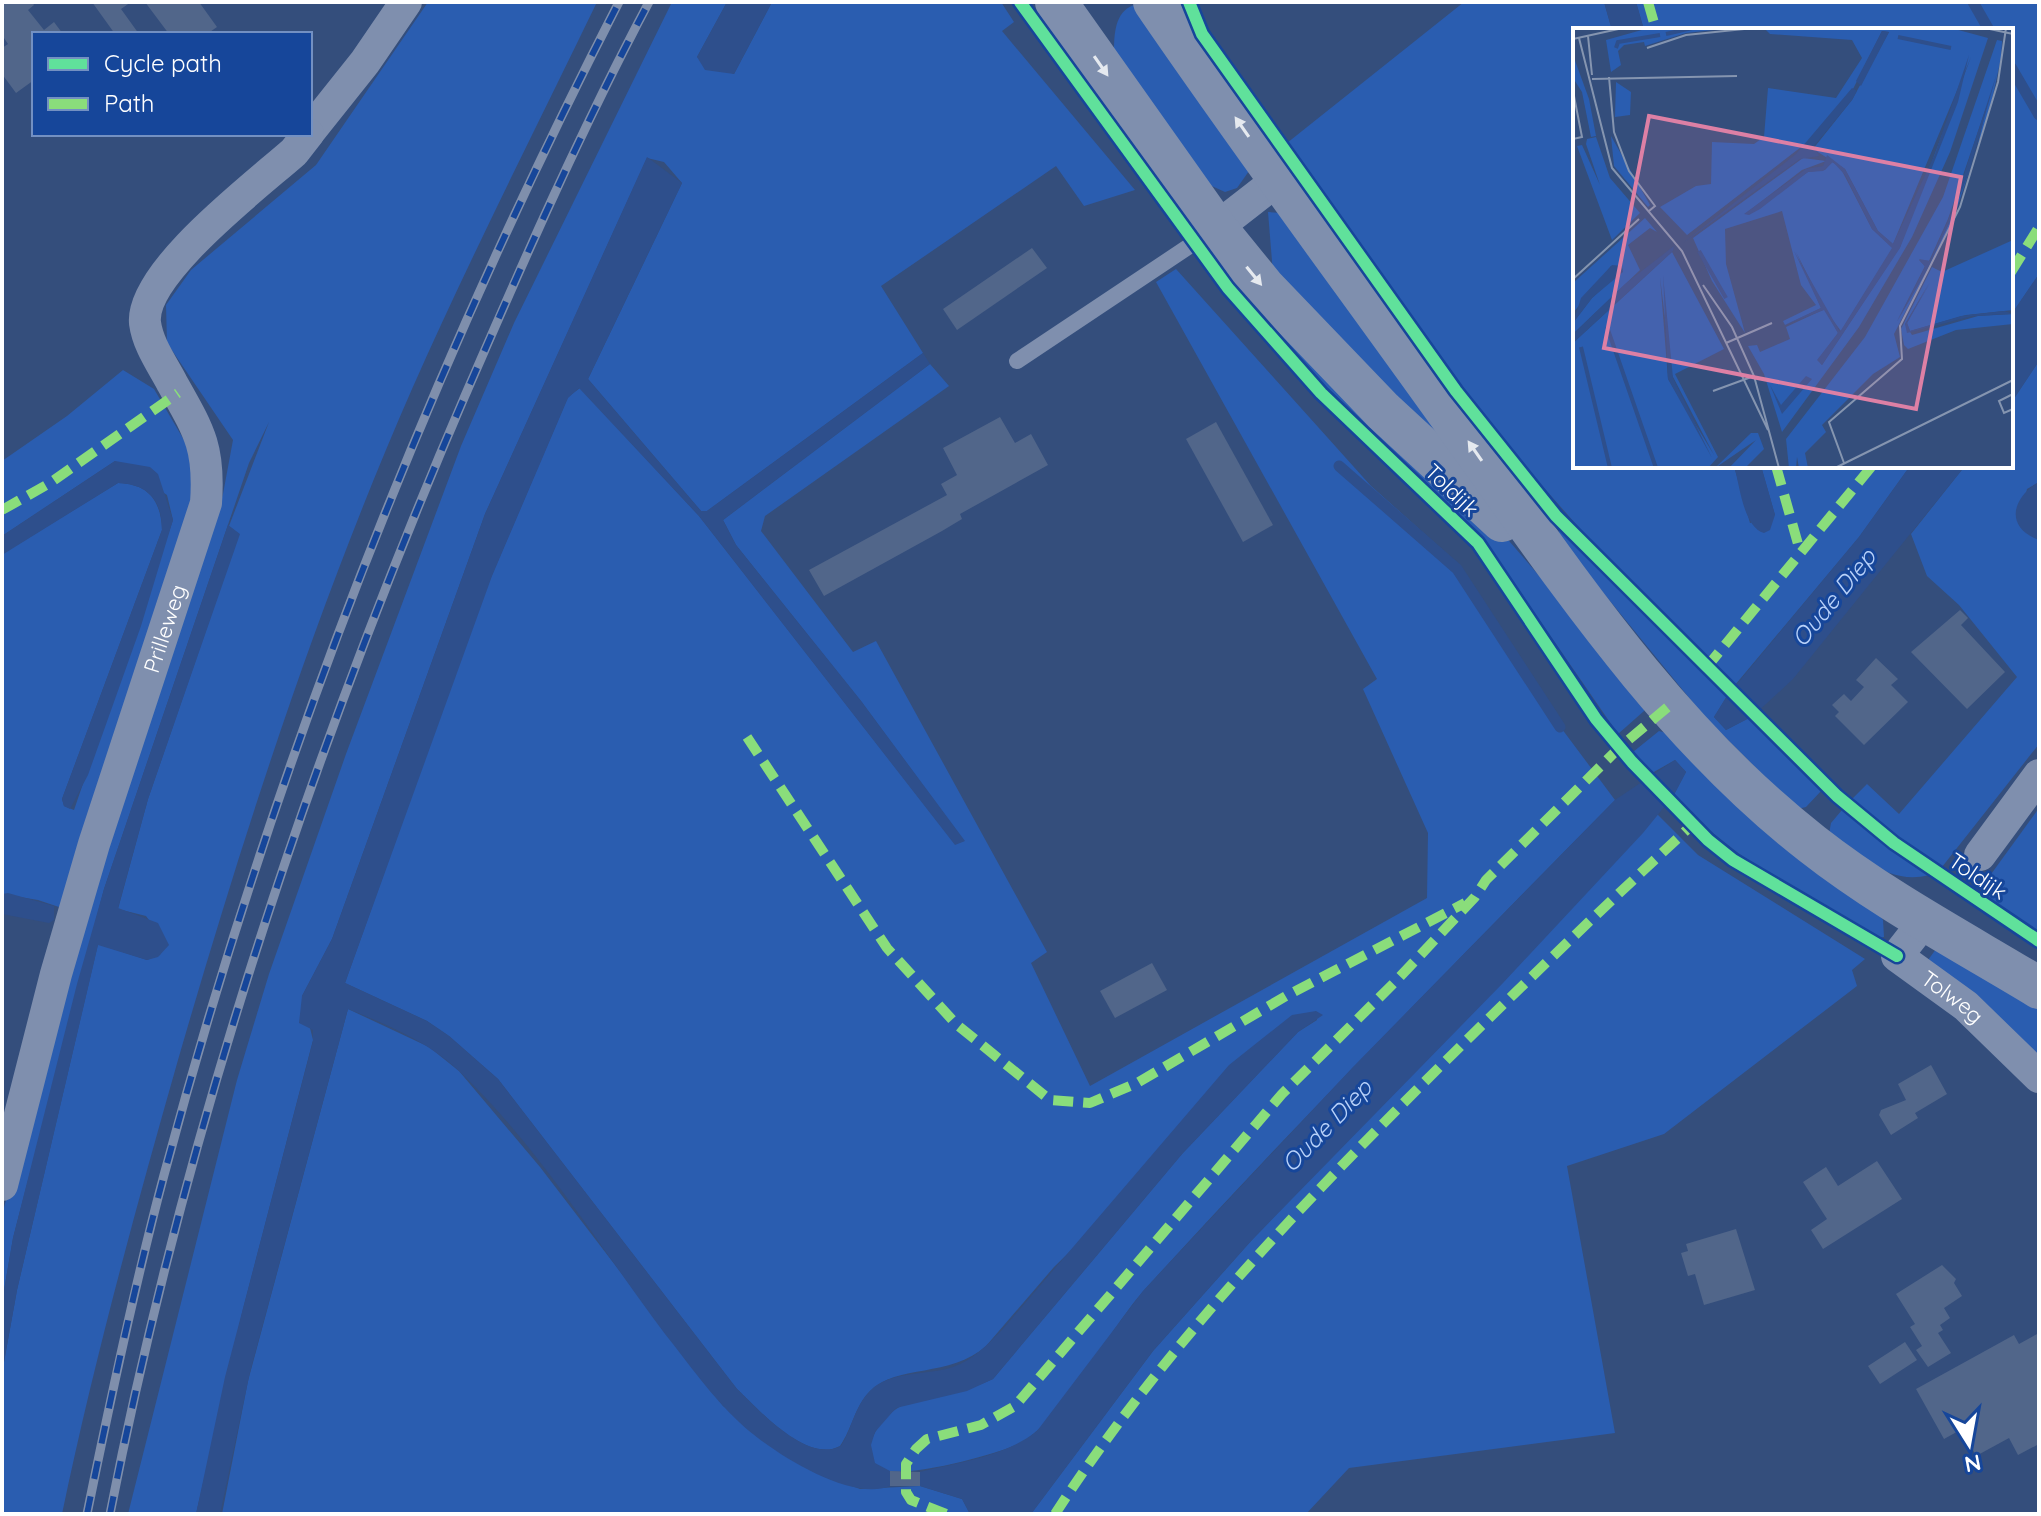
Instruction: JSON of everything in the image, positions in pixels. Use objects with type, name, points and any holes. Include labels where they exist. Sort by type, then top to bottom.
[{"type":"street","name":"Prilleweg","points":[[312,128],[406,2]]},
{"type":"street","name":"Toldijk","points":[[1154,2],[1569,583],[1669,706],[1734,776],[1810,843],[2039,988]]},
{"type":"street","name":"Toldijk","points":[[1066,5],[1216,228],[1313,342],[1569,583]]},
{"type":"street","name":"Prilleweg","points":[[2,1185],[56,974],[94,844],[206,503],[208,467],[202,438],[152,347],[145,321],[149,298],[180,254],[294,152],[306,136]]},
{"type":"street","points":[[1216,228],[1279,179]]},
{"type":"street","points":[[1980,855],[2039,775]]},
{"type":"street","name":"Tolweg","points":[[1926,919],[1897,956],[1966,1006],[2039,1077]]},
{"type":"lane","points":[[1017,361],[1216,228]]},
{"type":"shaded area","points":[[428,2],[597,2],[412,389],[345,553],[284,720],[229,889],[146,1173],[62,1514],[2,1514],[2,1373],[17,1290],[98,944],[147,960],[160,955],[165,942],[146,916],[118,909],[148,799],[239,534],[229,526],[269,422],[249,463],[104,889],[13,1238],[2,1302],[2,1215],[65,980],[223,494],[233,440],[167,343],[166,305],[191,270],[316,165]]},
{"type":"shaded area","points":[[672,2],[727,2],[697,57],[734,74],[772,2],[1001,2],[1014,22],[1002,31],[1135,190],[1084,206],[1056,166],[881,286],[923,353],[707,511],[701,511],[588,379],[682,183],[664,162],[647,158],[485,514],[332,939],[302,996],[313,1040],[242,1313],[196,1514],[128,1514],[237,1080],[269,974],[346,754],[461,446],[514,323]]},
{"type":"shaded area","points":[[1464,2],[1604,2],[1611,28],[1573,28],[1573,468],[1735,468],[1750,523],[1775,515],[1762,468],[1909,468],[1859,537],[1735,685],[1597,548],[1499,437],[1287,143]]},
{"type":"shaded area","points":[[1636,2],[2039,2],[2039,274],[2013,312],[2013,28],[1643,28]]},
{"type":"shaded area","points":[[1137,4],[1249,171],[1237,188],[1225,192],[1203,182],[1114,50],[1120,16]]},
{"type":"shaded area","points":[[1268,212],[1282,213],[1445,444],[1273,273]]},
{"type":"shaded area","points":[[1211,255],[1228,256],[1497,527],[1648,702],[1644,711],[1618,734],[1490,548],[1321,382]]},
{"type":"shaded area","points":[[1176,269],[1371,486],[1445,552],[1553,717],[1615,800],[1437,981],[1146,1288],[1070,1393],[1038,1430],[1022,1442],[973,1459],[909,1471],[882,1469],[870,1453],[871,1443],[875,1432],[890,1414],[906,1404],[961,1391],[993,1379],[1182,1154],[1298,1032],[1317,1020],[1316,1011],[1054,1267],[986,1346],[956,1363],[894,1377],[881,1383],[865,1397],[840,1446],[827,1450],[813,1448],[784,1432],[737,1389],[498,1079],[427,1021],[345,983],[480,603],[568,397],[580,388],[699,516],[955,844],[964,841],[861,701],[736,545],[723,520],[930,364],[949,386],[765,516],[761,531],[853,652],[876,641],[1047,952],[1031,963],[1090,1086],[1427,898],[1428,833],[1363,689],[1377,679],[1156,282]]},
{"type":"shaded area","points":[[2039,361],[2039,482],[2027,489],[2019,525],[2039,540],[2039,744],[1942,867],[1877,823],[1852,799],[1867,784],[1899,814],[2017,677],[1959,605],[1927,576],[1911,534],[1963,468],[2013,468],[2013,400]]},
{"type":"shaded area","points":[[123,370],[154,389],[191,452],[192,514],[74,912],[38,900],[2,894],[2,554],[118,483],[145,490],[159,510],[162,530],[62,799],[64,806],[74,810],[173,520],[167,495],[115,461],[2,536],[2,461],[67,416]]},
{"type":"shaded area","points":[[1561,529],[1727,696],[1714,717],[1726,730],[1749,718],[1822,790],[1806,807],[1797,809],[1704,716],[1556,535]]},
{"type":"shaded area","points":[[1659,731],[1674,735],[1876,910],[1883,920],[1884,937],[1878,938],[1770,875],[1696,818],[1673,796],[1686,772],[1675,760],[1652,773],[1633,752]]},
{"type":"shaded area","points":[[2039,808],[2039,932],[1985,897],[1989,877]]},
{"type":"shaded area","points":[[1842,810],[1929,875],[1914,877],[1888,872],[1863,859],[1829,834],[1831,823]]},
{"type":"shaded area","points":[[1657,814],[1698,855],[1865,959],[1852,970],[1857,986],[1664,1134],[1567,1166],[1615,1433],[1349,1468],[1306,1514],[1031,1514],[1153,1351],[1251,1241]]},
{"type":"shaded area","points":[[1939,945],[2039,1006],[2039,1058],[1928,960]]},
{"type":"shaded area","points":[[348,1009],[429,1047],[459,1071],[540,1167],[723,1406],[814,1472],[860,1489],[920,1486],[962,1499],[970,1514],[222,1514],[248,1381]]},
{"type":"water","points":[[727,2],[772,2],[734,74],[705,70],[697,57]]},
{"type":"water","points":[[1604,2],[1636,2],[1643,28],[1611,28]]},
{"type":"water","points":[[647,157],[682,183],[588,379],[701,511],[707,511],[923,353],[930,364],[723,520],[736,545],[861,701],[965,841],[955,845],[699,516],[579,388],[568,398],[492,576],[345,983],[427,1021],[498,1079],[737,1389],[784,1432],[814,1448],[828,1450],[841,1446],[860,1404],[878,1384],[898,1377],[953,1367],[985,1346],[1229,1065],[1292,1015],[1316,1011],[1323,1015],[1298,1032],[1182,1154],[993,1379],[967,1391],[896,1408],[875,1432],[871,1445],[875,1463],[890,1471],[890,1486],[873,1489],[832,1481],[810,1471],[769,1446],[739,1422],[719,1402],[665,1334],[542,1164],[488,1101],[434,1051],[348,1009],[250,1372],[220,1514],[196,1514],[225,1377],[313,1041],[313,1030],[299,1023],[302,996],[332,939],[485,514]]},
{"type":"water","points":[[2039,274],[2039,361],[2013,400],[2013,312]]},
{"type":"water","points":[[115,461],[150,467],[158,474],[173,520],[141,626],[88,775],[70,809],[64,806],[62,799],[162,530],[159,510],[145,490],[118,483],[2,555],[2,536]]},
{"type":"water","points":[[1734,468],[1762,468],[1775,515],[1770,530],[1764,533],[1757,529],[1743,504]]},
{"type":"water","name":"Oude Diep","points":[[1909,468],[1963,468],[1793,679],[1753,716],[1726,730],[1714,717],[1727,696],[1859,537]]},
{"type":"water","points":[[2039,482],[2039,540],[2021,528],[2016,512],[2022,496]]},
{"type":"water","points":[[228,525],[240,534],[148,799],[118,908],[158,923],[169,945],[158,957],[147,960],[98,945],[17,1290],[2,1373],[2,1302],[13,1238],[77,984],[104,889]]},
{"type":"water","name":"Oude Diep","points":[[1675,760],[1686,772],[1674,795],[1643,833],[1503,983],[1251,1241],[1153,1351],[1031,1514],[970,1514],[962,1499],[920,1486],[920,1472],[996,1453],[1037,1431],[1143,1291],[1352,1068],[1615,800]]},
{"type":"water","points":[[2,894],[54,906],[54,920],[49,923],[2,914]]},
{"type":"building","points":[[2,2],[32,2],[34,5],[28,10],[44,30],[54,22],[62,32],[32,32],[32,81],[16,93],[2,74],[2,48],[8,44],[2,35]]},
{"type":"building","points":[[92,2],[131,2],[121,9],[138,32],[114,32]]},
{"type":"building","points":[[145,2],[199,2],[217,27],[210,32],[168,32]]},
{"type":"building","points":[[1032,248],[1047,268],[957,330],[943,309]]},
{"type":"building","points":[[1000,417],[1015,443],[1031,434],[1048,465],[960,514],[962,519],[942,531],[824,596],[809,570],[947,495],[941,484],[957,475],[943,448]]},
{"type":"building","points":[[1216,422],[1273,525],[1243,542],[1186,439]]},
{"type":"building","points":[[1960,610],[1968,618],[1961,625],[2005,672],[1967,709],[1911,652]]},
{"type":"building","points":[[1876,658],[1898,679],[1891,685],[1908,702],[1864,745],[1835,716],[1839,712],[1832,705],[1844,694],[1851,701],[1864,687],[1856,680]]},
{"type":"building","points":[[1152,963],[1167,990],[1115,1018],[1100,991]]},
{"type":"building","points":[[1931,1065],[1947,1094],[1915,1113],[1918,1118],[1891,1135],[1879,1115],[1881,1110],[1906,1100],[1898,1084]]},
{"type":"building","points":[[1877,1161],[1902,1199],[1823,1249],[1811,1230],[1827,1219],[1803,1182],[1826,1167],[1838,1186]]},
{"type":"building","points":[[1736,1229],[1755,1290],[1704,1305],[1695,1274],[1688,1276],[1681,1253],[1688,1251],[1686,1244]]},
{"type":"building","points":[[1942,1265],[1956,1279],[1954,1283],[1962,1296],[1944,1308],[1950,1318],[1940,1325],[1943,1330],[1938,1333],[1951,1353],[1928,1367],[1916,1350],[1922,1346],[1910,1327],[1915,1324],[1896,1294]]},
{"type":"building","points":[[2039,1333],[2039,1444],[2018,1455],[2009,1438],[1976,1456],[1962,1429],[1944,1439],[1916,1389],[2014,1335],[2019,1344]]},
{"type":"building","points":[[1905,1342],[1917,1360],[1880,1384],[1868,1366]]},
{"type":"building","points":[[890,1471],[920,1472],[920,1486],[890,1486]]},
{"type":"waterway","points":[[1973,2],[1988,28]]},
{"type":"waterway","points":[[2013,70],[2039,115]]},
{"type":"waterway","points":[[1339,466],[1457,569],[1560,727]]},
{"type":"railway","points":[[87,1514],[123,1344],[164,1175],[207,1023],[305,724],[419,430],[482,286],[619,2]]},
{"type":"railway","points":[[110,1514],[140,1371],[175,1228],[214,1087],[304,807],[354,670],[464,398],[576,148],[649,2]]},
{"type":"marked path","points":[[1648,2],[1655,28]]},
{"type":"marked path","points":[[2013,269],[2039,227]]},
{"type":"marked path","points":[[2,510],[50,483],[178,393]]},
{"type":"marked path","points":[[1777,468],[1800,551]]},
{"type":"marked path","points":[[1706,668],[1870,468]]},
{"type":"marked path","points":[[946,1514],[911,1500],[906,1492],[906,1464],[916,1449],[927,1439],[981,1425],[1015,1406],[1282,1094],[1395,982],[1475,897],[1486,880],[1620,747],[1669,706]]},
{"type":"marked path","points":[[747,737],[887,948],[956,1024],[1050,1100],[1090,1103],[1137,1083],[1286,996],[1465,903]]},
{"type":"marked path","points":[[1055,1514],[1124,1416],[1238,1277],[1442,1064],[1692,825]]},
{"type":"cycle path","points":[[1020,2],[1228,288],[1321,393],[1478,543],[1596,719],[1632,762],[1708,840],[1733,860],[1897,956]]},
{"type":"cycle path","points":[[1189,2],[1202,34],[1456,391],[1556,516],[1837,796],[1894,843],[2039,941]]}]
